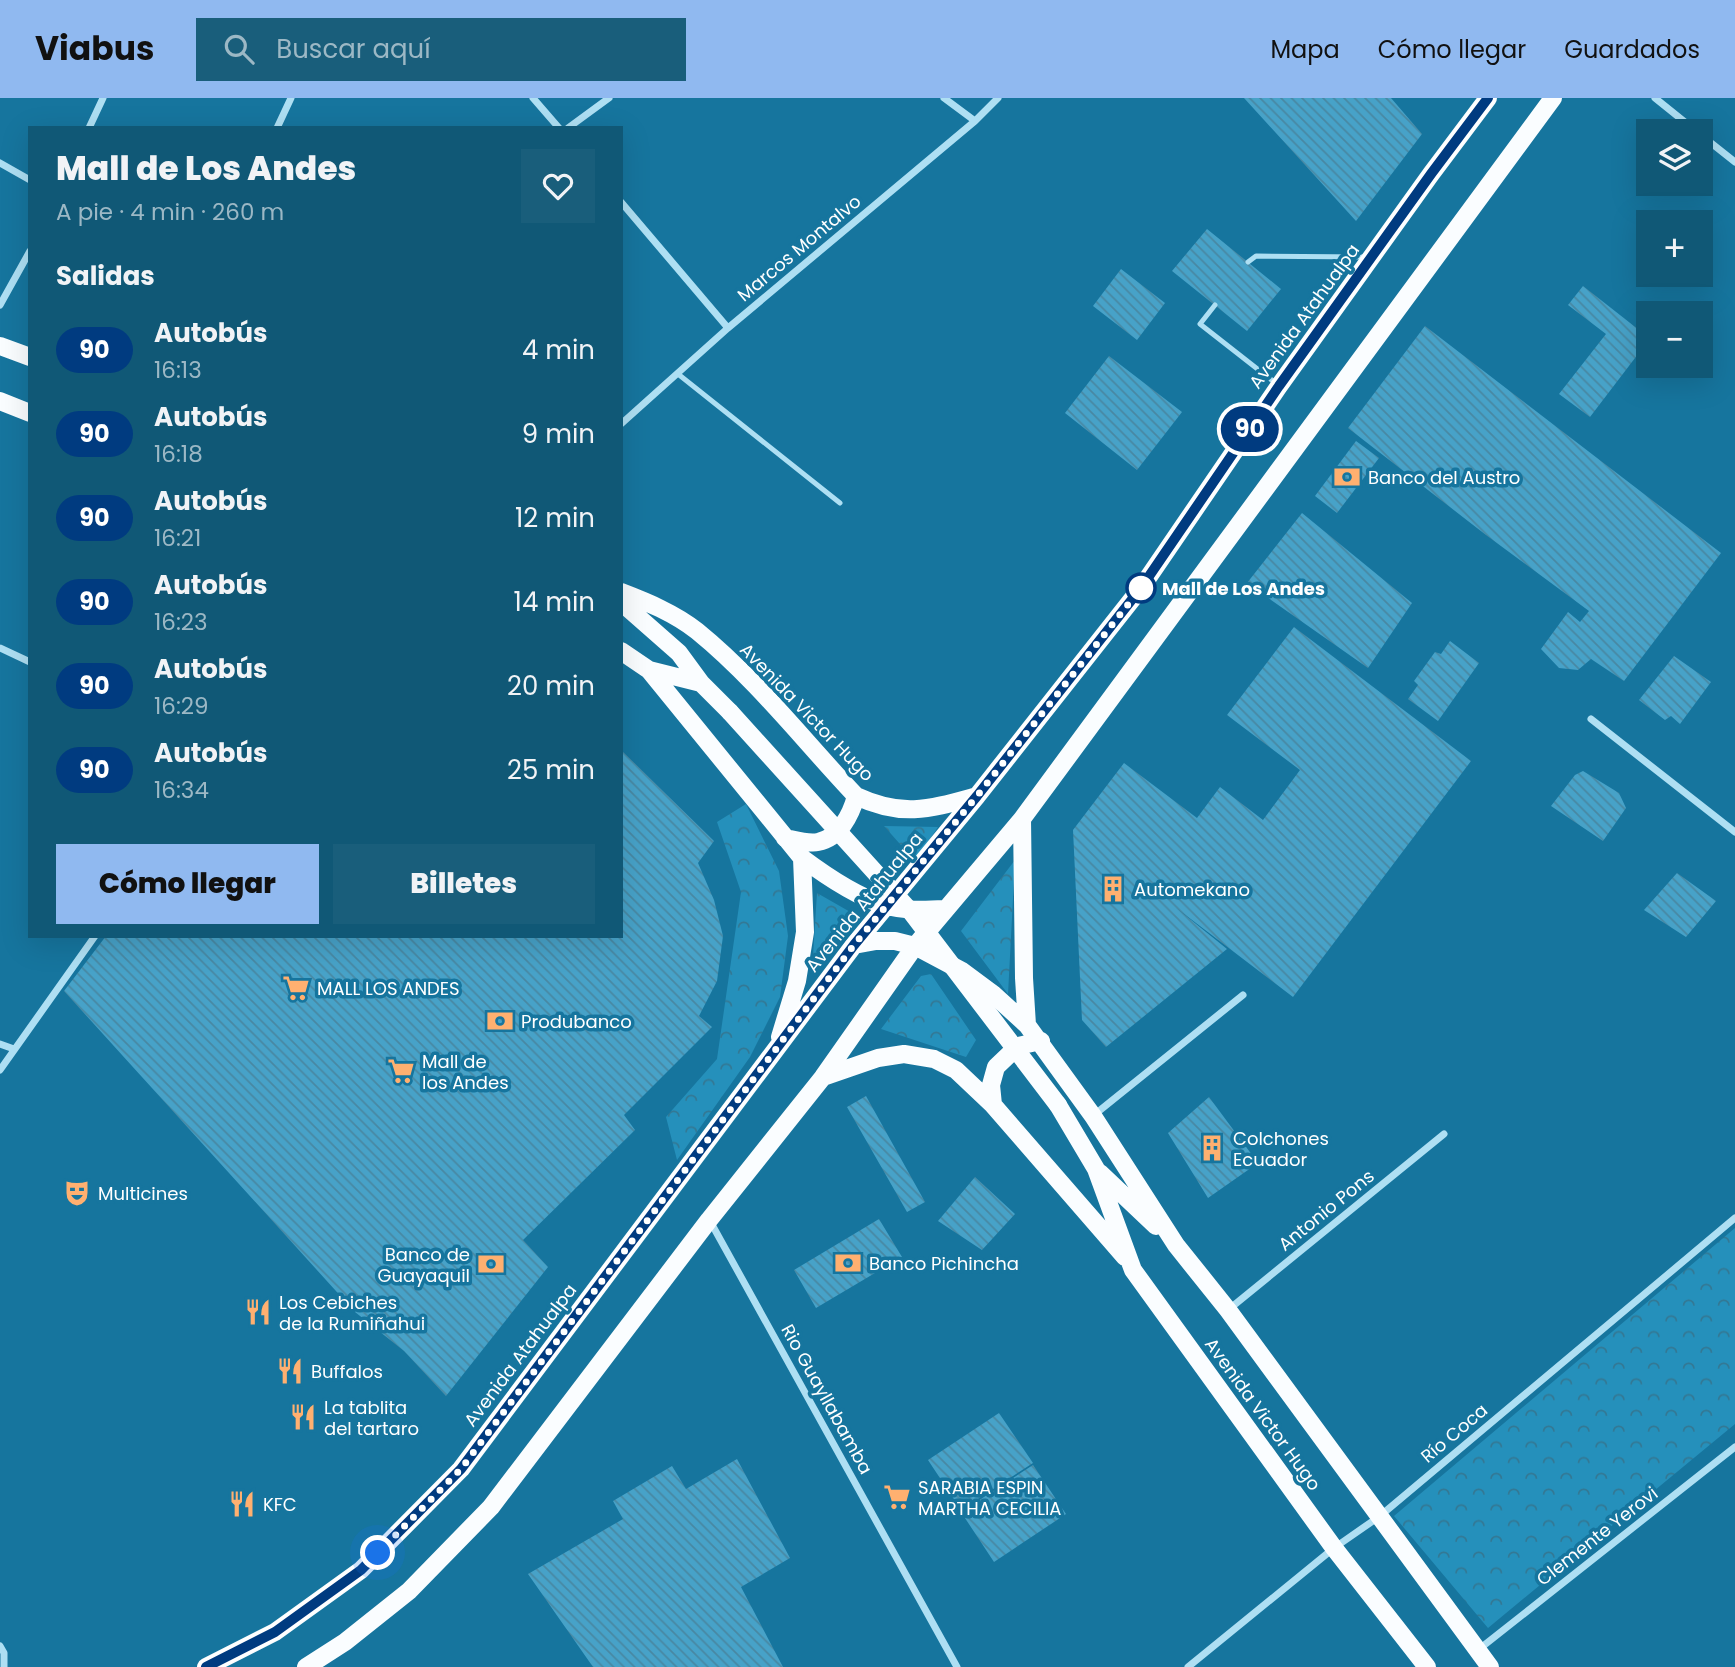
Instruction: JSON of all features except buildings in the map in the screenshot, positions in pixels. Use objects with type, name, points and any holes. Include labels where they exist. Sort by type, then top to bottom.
[{"type":"main road","name":"Avenida Atahualpa","points":[[206,1667],[275,1632],[361,1570],[461,1469],[854,945],[977,796],[1141,588],[1279,386],[1488,98]]},
{"type":"main road","points":[[306,1667],[345,1642],[409,1591],[491,1507],[709,1220],[822,1077],[915,946],[1022,819],[1553,98]]},
{"type":"main road","points":[[0,346],[28,356]]},
{"type":"main road","points":[[0,401],[28,412]]},
{"type":"main road","name":"Avenida Victor Hugo","points":[[623,593],[657,606],[695,630],[747,677],[856,796],[879,807],[903,810],[934,808],[977,796]]},
{"type":"main road","name":"Avenida Victor Hugo","points":[[623,604],[679,653],[701,683],[912,914],[1058,1105],[1096,1169],[1130,1263],[1334,1548],[1427,1667]]},
{"type":"main road","points":[[623,652],[649,670],[802,858],[828,877],[885,906],[916,910],[945,909]]},
{"type":"main road","points":[[649,670],[701,683]]},
{"type":"main road","points":[[785,838],[810,842],[820,842],[828,838],[839,830],[852,812],[856,796]]},
{"type":"main road","points":[[1022,819],[1027,1025]]},
{"type":"main road","points":[[776,1049],[797,981],[805,932],[802,858]]},
{"type":"main road","name":"Avenida Victor Hugo","points":[[854,945],[895,941],[915,946],[962,971],[993,994],[1027,1025],[1093,1116],[1176,1245],[1228,1310],[1490,1667]]},
{"type":"main road","points":[[993,1105],[991,1085],[996,1067],[1018,1046],[1041,1041]]},
{"type":"main road","points":[[822,1077],[878,1058],[904,1054],[934,1059],[956,1070],[993,1105],[1130,1263]]},
{"type":"main road","name":"Avenida Victor Hugo","points":[[1096,1169],[1176,1245]]},
{"type":"street","points":[[90,126],[103,98]]},
{"type":"street","points":[[278,126],[291,98]]},
{"type":"street","points":[[533,98],[557,126]]},
{"type":"street","points":[[571,126],[609,98]]},
{"type":"street","points":[[944,98],[975,121]]},
{"type":"street","name":"Marcos Montalvo","points":[[623,422],[728,328],[975,121],[998,98]]},
{"type":"street","points":[[1655,98],[1681,119]]},
{"type":"street","points":[[1713,145],[1735,162]]},
{"type":"street","points":[[0,163],[28,179]]},
{"type":"street","points":[[623,204],[728,328]]},
{"type":"street","points":[[0,305],[28,255]]},
{"type":"street","points":[[0,648],[28,661]]},
{"type":"street","points":[[1591,719],[1735,832]]},
{"type":"street","points":[[0,1070],[94,938]]},
{"type":"street","points":[[1093,1116],[1243,995]]},
{"type":"street","points":[[0,1044],[14,1048]]},
{"type":"street","name":"Antonio Pons","points":[[1228,1310],[1444,1134]]},
{"type":"street","name":"Río Coca","points":[[1188,1667],[1334,1548],[1380,1516],[1735,1218]]},
{"type":"street","name":"Rio Guayllabamba","points":[[709,1220],[957,1667]]},
{"type":"street","name":"Clemente Yerovi","points":[[1478,1650],[1735,1447]]},
{"type":"street","points":[[0,1646],[4,1653],[4,1667]]},
{"type":"lane","points":[[1248,262],[1256,256],[1372,257]]},
{"type":"lane","points":[[1215,305],[1200,324],[1279,386]]},
{"type":"lane","points":[[678,374],[840,503]]},
{"type":"green space","points":[[746,804],[779,871],[788,936],[780,997],[750,1057],[677,1160],[666,1117],[717,1059],[741,892],[717,822]]},
{"type":"green space","points":[[884,826],[938,827],[915,861]]},
{"type":"green space","points":[[1015,860],[1008,994],[961,931]]},
{"type":"green space","points":[[817,893],[859,917],[825,960],[813,956]]},
{"type":"green space","points":[[931,974],[976,1040],[966,1057],[881,1029],[921,976]]},
{"type":"green space","points":[[1735,1228],[1735,1424],[1488,1628],[1394,1516]]},
{"type":"bus line","name":"90","points":[[206,1667],[275,1632],[361,1570],[461,1469],[854,945],[977,796],[1141,588],[1279,386],[1488,98]]},
{"type":"place","name":"Banco del Austro","points":[[1347,477]]},
{"type":"place","name":"Mall de Los Andes","points":[[1141,588]]},
{"type":"place","name":"Automekano","points":[[1113,889]]},
{"type":"place","name":"MALL LOS ANDES","points":[[296,988]]},
{"type":"place","name":"Produbanco","points":[[500,1021]]},
{"type":"place","name":"Mall de los Andes","points":[[401,1071]]},
{"type":"place","name":"Colchones Ecuador","points":[[1212,1148]]},
{"type":"place","name":"Multicines","points":[[77,1193]]},
{"type":"place","name":"Banco Pichincha","points":[[848,1263]]},
{"type":"place","name":"Banco de Guayaquil","points":[[491,1264]]},
{"type":"place","name":"Los Cebiches de la Rumiñahui","points":[[258,1312]]},
{"type":"place","name":"Buffalos","points":[[290,1371]]},
{"type":"place","name":"La tablita del tartaro","points":[[303,1417]]},
{"type":"place","name":"SARABIA ESPIN MARTHA CECILIA","points":[[897,1497]]},
{"type":"place","name":"KFC","points":[[242,1504]]},
{"type":"route","points":[[378,1553],[461,1469],[854,945],[977,796],[1141,588]]}]
